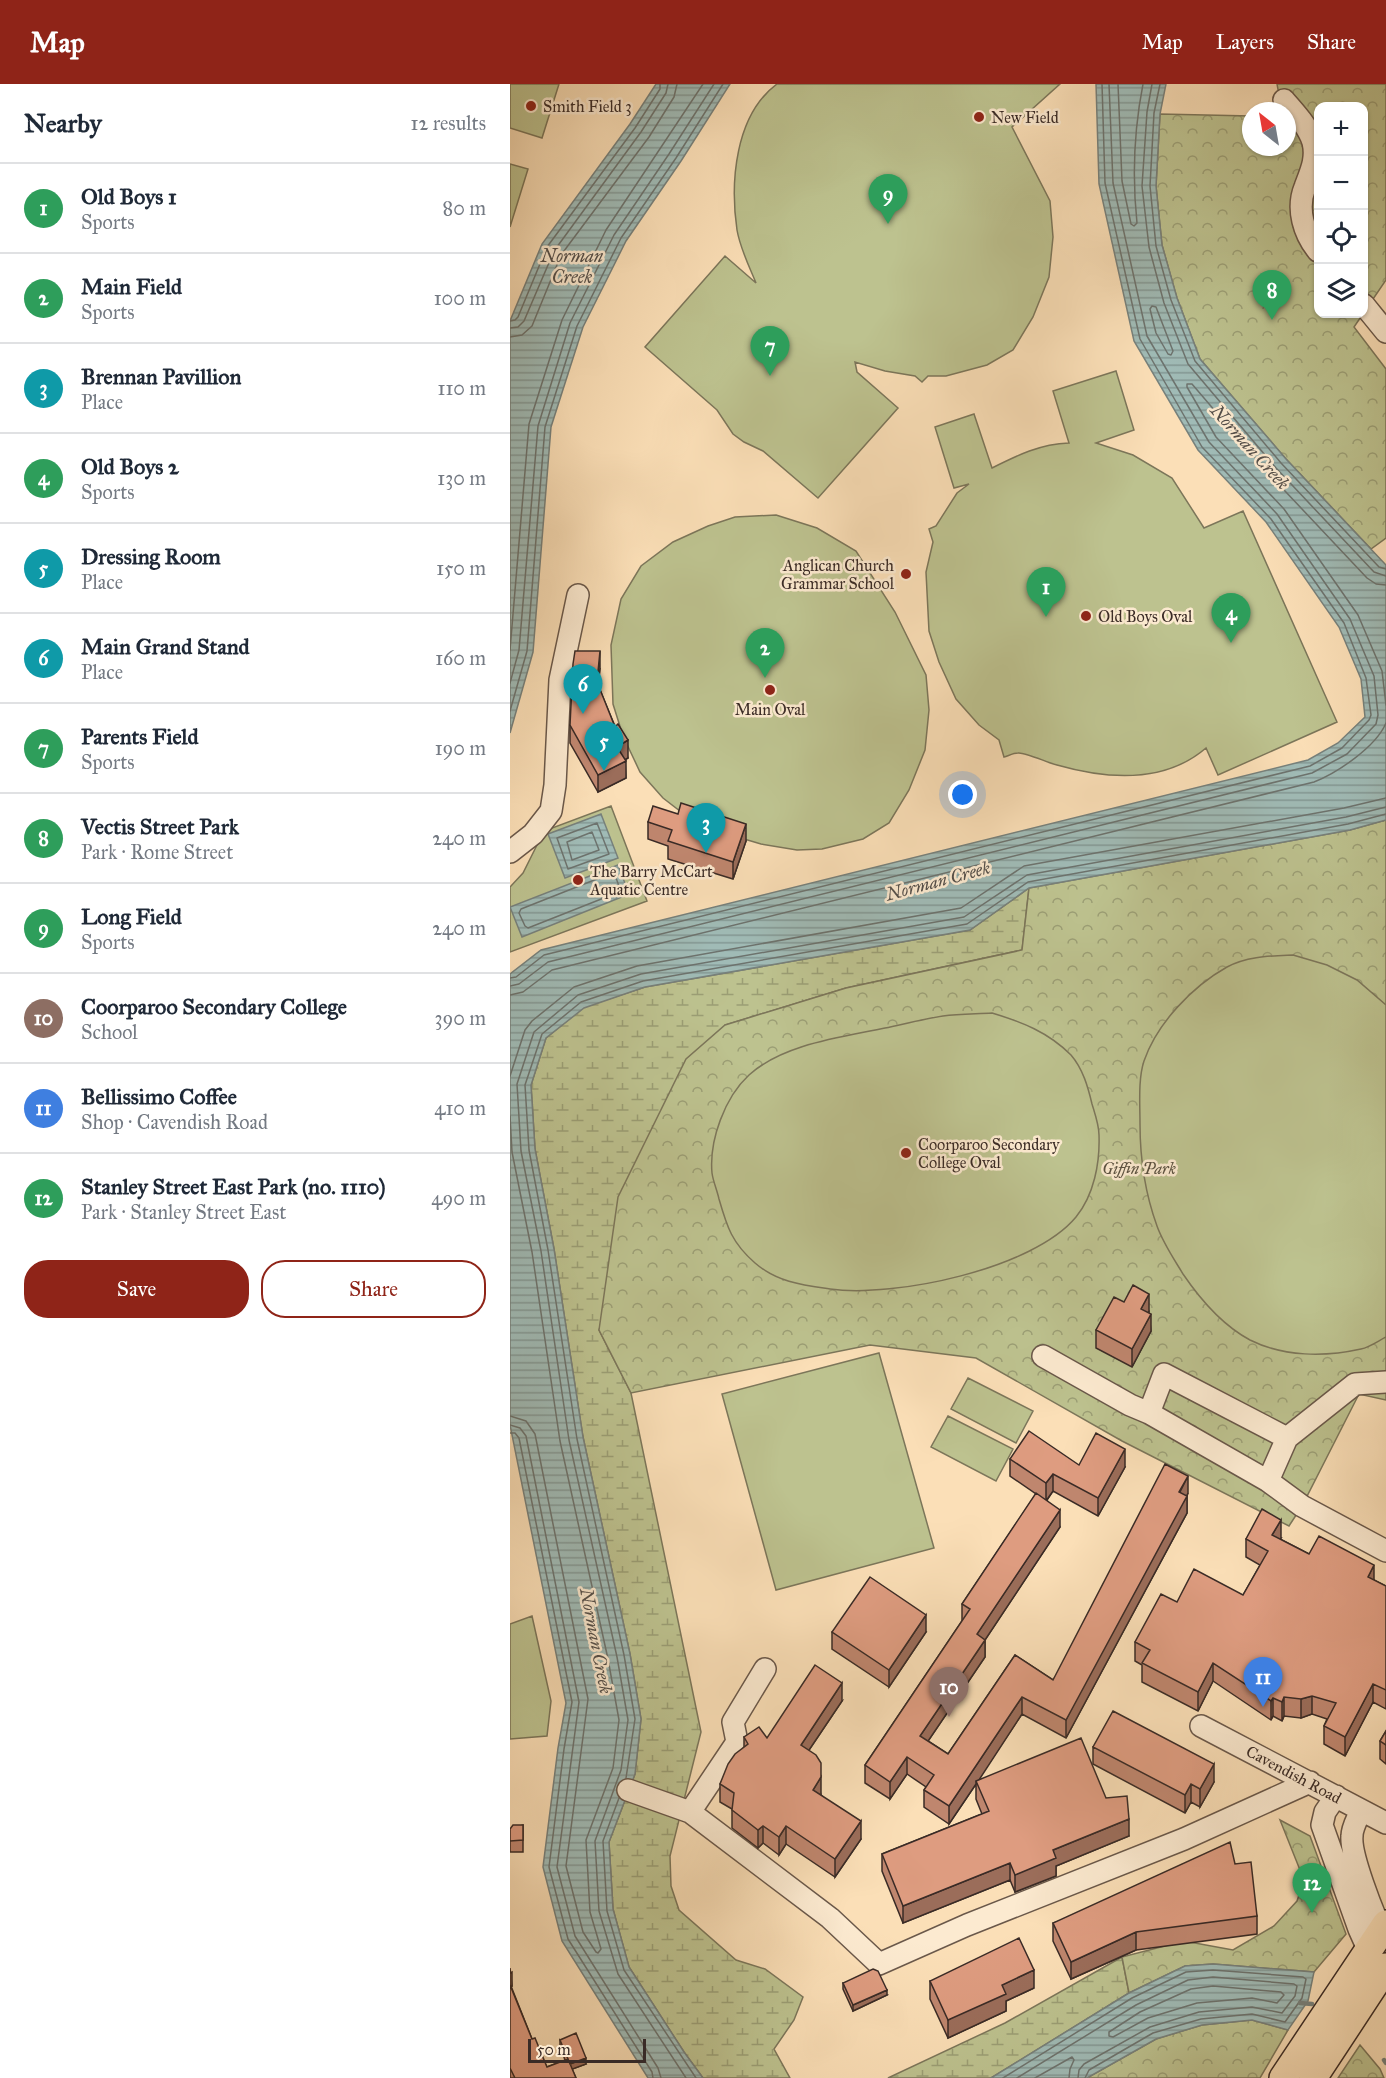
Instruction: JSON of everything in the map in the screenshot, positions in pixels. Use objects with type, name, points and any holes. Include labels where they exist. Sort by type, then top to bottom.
[{"type":"main road","points":[[1283,2078],[1380,1943]]},
{"type":"main road","points":[[1313,2078],[1380,1943]]},
{"type":"street","points":[[1284,100],[1301,120],[1313,143],[1313,168],[1304,189],[1302,212],[1306,231],[1314,244]]},
{"type":"street","points":[[1368,310],[1386,332]]},
{"type":"street","points":[[510,852],[532,834],[551,811],[555,785],[560,680],[578,595]]},
{"type":"street","points":[[1043,1356],[1269,1481],[1302,1506],[1386,1551]]},
{"type":"street","points":[[1149,1413],[1164,1374],[1287,1438]]},
{"type":"street","points":[[1269,1481],[1287,1438],[1354,1384],[1386,1382]]},
{"type":"street","points":[[690,1812],[737,1742],[733,1722],[765,1669]]},
{"type":"street","name":"Cavendish Road","points":[[1201,1726],[1386,1823]]},
{"type":"street","points":[[628,1790],[690,1812],[830,1918],[879,1964],[967,1925],[1184,1839],[1310,1782]]},
{"type":"street","points":[[1336,1796],[1325,1812],[1322,1825],[1359,1929],[1380,1943]]},
{"type":"street","points":[[1361,1810],[1352,1833],[1352,1847],[1380,1943]]},
{"type":"green space","name":"Smith Field 3","points":[[510,84],[559,84],[542,138],[510,128]]},
{"type":"green space","points":[[777,84],[1060,84],[1012,127],[1050,201],[1053,237],[1049,277],[1033,317],[1013,350],[987,365],[946,376],[928,376],[922,382],[915,376],[885,371],[855,362],[857,372],[898,408],[818,498],[763,451],[733,434],[717,410],[645,347],[725,256],[756,283],[742,250],[737,230],[734,191],[736,171],[744,131],[752,113],[763,97]]},
{"type":"green space","points":[[1277,84],[1386,84],[1386,280],[1368,306],[1368,102],[1314,102],[1314,318],[1360,318],[1354,327],[1386,369],[1386,538],[1371,549],[1286,459],[1200,359],[1177,298],[1162,245],[1156,186],[1160,114],[1242,116],[1242,156],[1296,156],[1296,102],[1280,102]]},
{"type":"green space","points":[[510,164],[528,169],[510,227]]},
{"type":"green space","name":"Old Boys Oval","points":[[1116,371],[1134,430],[1096,443],[1133,455],[1172,478],[1204,528],[1243,511],[1337,722],[1218,775],[1206,748],[1190,760],[1172,768],[1134,775],[1076,770],[1021,753],[1004,757],[999,740],[979,725],[956,699],[939,662],[929,631],[926,572],[933,542],[929,529],[936,526],[957,493],[969,484],[954,488],[935,427],[974,414],[992,468],[1039,448],[1069,443],[1053,391]]},
{"type":"green space","name":"Main Oval","points":[[776,515],[817,528],[856,551],[895,612],[926,675],[929,710],[925,750],[909,790],[889,823],[863,839],[822,849],[797,850],[761,844],[693,821],[663,798],[640,772],[623,736],[613,704],[611,645],[621,599],[641,566],[673,542],[708,526],[735,517]]},
{"type":"green space","name":"The Barry McCart Aquatic Centre","points":[[611,806],[647,901],[510,952],[510,887],[523,873],[544,831]]},
{"type":"green space","name":"Giffin Park","points":[[1386,820],[1386,1400],[1359,1394],[1302,1506],[1289,1526],[1122,1441],[976,1358],[870,1345],[631,1393],[599,1330],[618,1197],[686,1059],[725,1025],[846,988],[1022,950],[1029,888],[1350,830]]},
{"type":"green space","points":[[1029,888],[1022,950],[846,988],[725,1025],[599,1330],[631,1393],[701,1732],[670,1856],[671,1886],[679,1910],[736,1960],[765,1969],[803,1997],[794,2020],[774,2049],[790,2078],[703,2078],[629,1967],[613,1909],[609,1842],[635,1774],[641,1719],[630,1654],[583,1437],[554,1249],[535,1149],[531,1085],[546,1038],[584,1007],[645,987],[970,930]]},
{"type":"green space","points":[[1293,955],[1327,965],[1357,980],[1386,1005],[1386,1337],[1364,1348],[1347,1352],[1305,1354],[1263,1346],[1240,1334],[1212,1311],[1183,1274],[1162,1239],[1149,1201],[1142,1163],[1140,1084],[1142,1068],[1150,1047],[1167,1020],[1189,995],[1227,967],[1251,959]]},
{"type":"green space","name":"Coorparoo Secondary College Oval","points":[[992,1013],[1024,1024],[1053,1040],[1071,1055],[1084,1078],[1098,1123],[1099,1146],[1095,1178],[1087,1199],[1076,1217],[1056,1235],[996,1265],[961,1276],[889,1289],[857,1291],[800,1284],[772,1275],[747,1256],[731,1234],[725,1218],[713,1176],[712,1160],[720,1120],[740,1084],[749,1075],[763,1064],[779,1056],[814,1043],[936,1017]]},
{"type":"green space","points":[[879,1353],[934,1548],[776,1590],[722,1394]]},
{"type":"green space","points":[[968,1378],[1033,1411],[1016,1443],[951,1409]]},
{"type":"green space","points":[[948,1416],[1013,1449],[996,1481],[931,1447]]},
{"type":"green space","points":[[532,1616],[551,1701],[547,1736],[510,1739],[510,1624]]},
{"type":"green space","points":[[1280,1820],[1310,1836],[1346,1934],[1314,1972],[1213,1964],[1185,1966],[1129,1993],[1122,1957],[1184,1941],[1233,1950],[1274,1926],[1297,1901],[1304,1880]]},
{"type":"green space","points":[[1122,1957],[1129,1993],[991,2078],[888,2078],[1005,2023]]},
{"type":"green space","points":[[1252,2020],[1288,2030],[1260,2078],[1087,2078],[1156,2039],[1202,2025]]},
{"type":"green space","points":[[1360,2045],[1380,2069],[1384,2078],[1338,2078]]},
{"type":"water","name":"Norman Creek","points":[[656,84],[730,84],[626,241],[583,327],[551,427],[533,652],[510,733],[510,321],[542,244],[630,124]]},
{"type":"water","name":"Norman Creek","points":[[1096,84],[1166,84],[1160,114],[1156,186],[1162,245],[1177,298],[1200,359],[1286,459],[1386,565],[1386,820],[1350,830],[1029,888],[970,930],[645,987],[584,1008],[546,1038],[531,1085],[535,1149],[554,1249],[583,1437],[630,1654],[641,1719],[635,1774],[609,1842],[613,1909],[629,1967],[703,2078],[648,2078],[562,1941],[543,1867],[566,1703],[510,1425],[510,974],[541,950],[1308,760],[1338,743],[1365,717],[1361,679],[1339,627],[1266,522],[1198,450],[1134,341],[1099,184]]},
{"type":"water","points":[[601,814],[618,858],[565,878],[548,834]]},
{"type":"water","points":[[618,865],[629,894],[522,937],[510,907]]},
{"type":"water","points":[[1213,1964],[1314,1972],[1308,2001],[1288,2030],[1252,2020],[1202,2025],[1156,2039],[1087,2078],[991,2078],[1129,1993],[1185,1966]]},
{"type":"building","points":[[575,651],[600,651],[597,682],[615,727],[618,724],[628,740],[617,747],[626,761],[598,775],[570,725]]},
{"type":"building","points":[[681,803],[746,824],[733,862],[668,841],[672,830],[648,822],[653,806],[678,814]]},
{"type":"building","points":[[1133,1285],[1149,1294],[1141,1309],[1151,1314],[1132,1349],[1096,1330],[1114,1297],[1124,1302]]},
{"type":"building","points":[[1029,1431],[1079,1465],[1096,1433],[1125,1449],[1098,1498],[1053,1474],[1046,1483],[1010,1459]]},
{"type":"building","points":[[1165,1464],[1188,1476],[1179,1492],[1187,1496],[1066,1720],[1022,1697],[949,1806],[924,1790],[934,1775],[907,1757],[890,1782],[865,1765],[970,1609],[962,1604],[1036,1493],[1060,1510],[977,1634],[985,1640],[920,1736],[948,1754],[1015,1655],[1053,1680]]},
{"type":"building","points":[[1262,1509],[1281,1520],[1272,1535],[1309,1554],[1319,1536],[1374,1565],[1368,1577],[1386,1586],[1386,1690],[1373,1684],[1345,1737],[1324,1726],[1336,1703],[1312,1696],[1301,1699],[1284,1697],[1282,1702],[1273,1698],[1271,1701],[1213,1663],[1198,1692],[1142,1663],[1150,1650],[1135,1642],[1161,1594],[1177,1602],[1194,1569],[1243,1595],[1268,1551],[1246,1539]]},
{"type":"building","points":[[870,1577],[926,1615],[889,1670],[832,1632]]},
{"type":"building","points":[[815,1665],[842,1683],[801,1745],[816,1755],[821,1763],[821,1777],[813,1790],[861,1821],[835,1859],[786,1826],[779,1837],[763,1826],[758,1830],[732,1810],[734,1793],[720,1784],[735,1754],[748,1744],[744,1737],[759,1727],[767,1738]]},
{"type":"building","points":[[1113,1711],[1214,1764],[1200,1789],[1191,1784],[1185,1795],[1093,1747]]},
{"type":"building","points":[[1386,1731],[1386,1745],[1380,1741]]},
{"type":"building","points":[[1081,1738],[1106,1798],[1127,1796],[1129,1819],[1053,1850],[1056,1858],[1015,1875],[1010,1863],[903,1906],[882,1854],[989,1811],[976,1781]]},
{"type":"building","points":[[513,1825],[523,1825],[523,1840],[510,1841],[510,1829]]},
{"type":"building","points":[[1230,1842],[1235,1864],[1251,1862],[1257,1916],[1136,1932],[1071,1962],[1053,1923]]},
{"type":"building","points":[[1019,1938],[1034,1970],[1002,1985],[1006,1994],[948,2020],[930,1981]]},
{"type":"building","points":[[873,1969],[878,1971],[887,1990],[853,2005],[843,1983]]},
{"type":"building","points":[[510,1985],[532,2039],[535,2038],[547,2067],[568,2059],[576,2078],[515,2078],[510,2068]]},
{"type":"building","points":[[576,2033],[586,2058],[570,2064],[560,2040]]},
{"type":"waterway","points":[[1300,2003],[1312,2004]]},
{"type":"place","name":"Smith Field 3","points":[[531,106]]},
{"type":"place","name":"New Field","points":[[979,117]]},
{"type":"place","name":"Long Field","points":[[888,224]]},
{"type":"place","name":"Vectis Street Park","points":[[1272,320]]},
{"type":"place","name":"Parents Field","points":[[770,376]]},
{"type":"place","name":"Anglican Church Grammar School","points":[[906,574]]},
{"type":"place","name":"Old Boys Oval","points":[[1086,616]]},
{"type":"place","name":"Old Boys 1","points":[[1046,617]]},
{"type":"place","name":"Old Boys 2","points":[[1231,643]]},
{"type":"place","name":"Main Field","points":[[765,678]]},
{"type":"place","name":"Main Oval","points":[[770,690]]},
{"type":"place","name":"Main Grand Stand","points":[[583,714]]},
{"type":"place","name":"Dressing Room","points":[[604,771]]},
{"type":"place","name":"Brennan Pavillion","points":[[706,853]]},
{"type":"place","name":"The Barry McCart Aquatic Centre","points":[[578,880]]},
{"type":"place","name":"Coorparoo Secondary College Oval","points":[[906,1153]]},
{"type":"place","name":"Bellissimo Coffee","points":[[1263,1707]]},
{"type":"place","name":"Coorparoo Secondary College","points":[[949,1717]]},
{"type":"place","name":"Stanley Street East Park (no. 1110)","points":[[1312,1913]]}]
